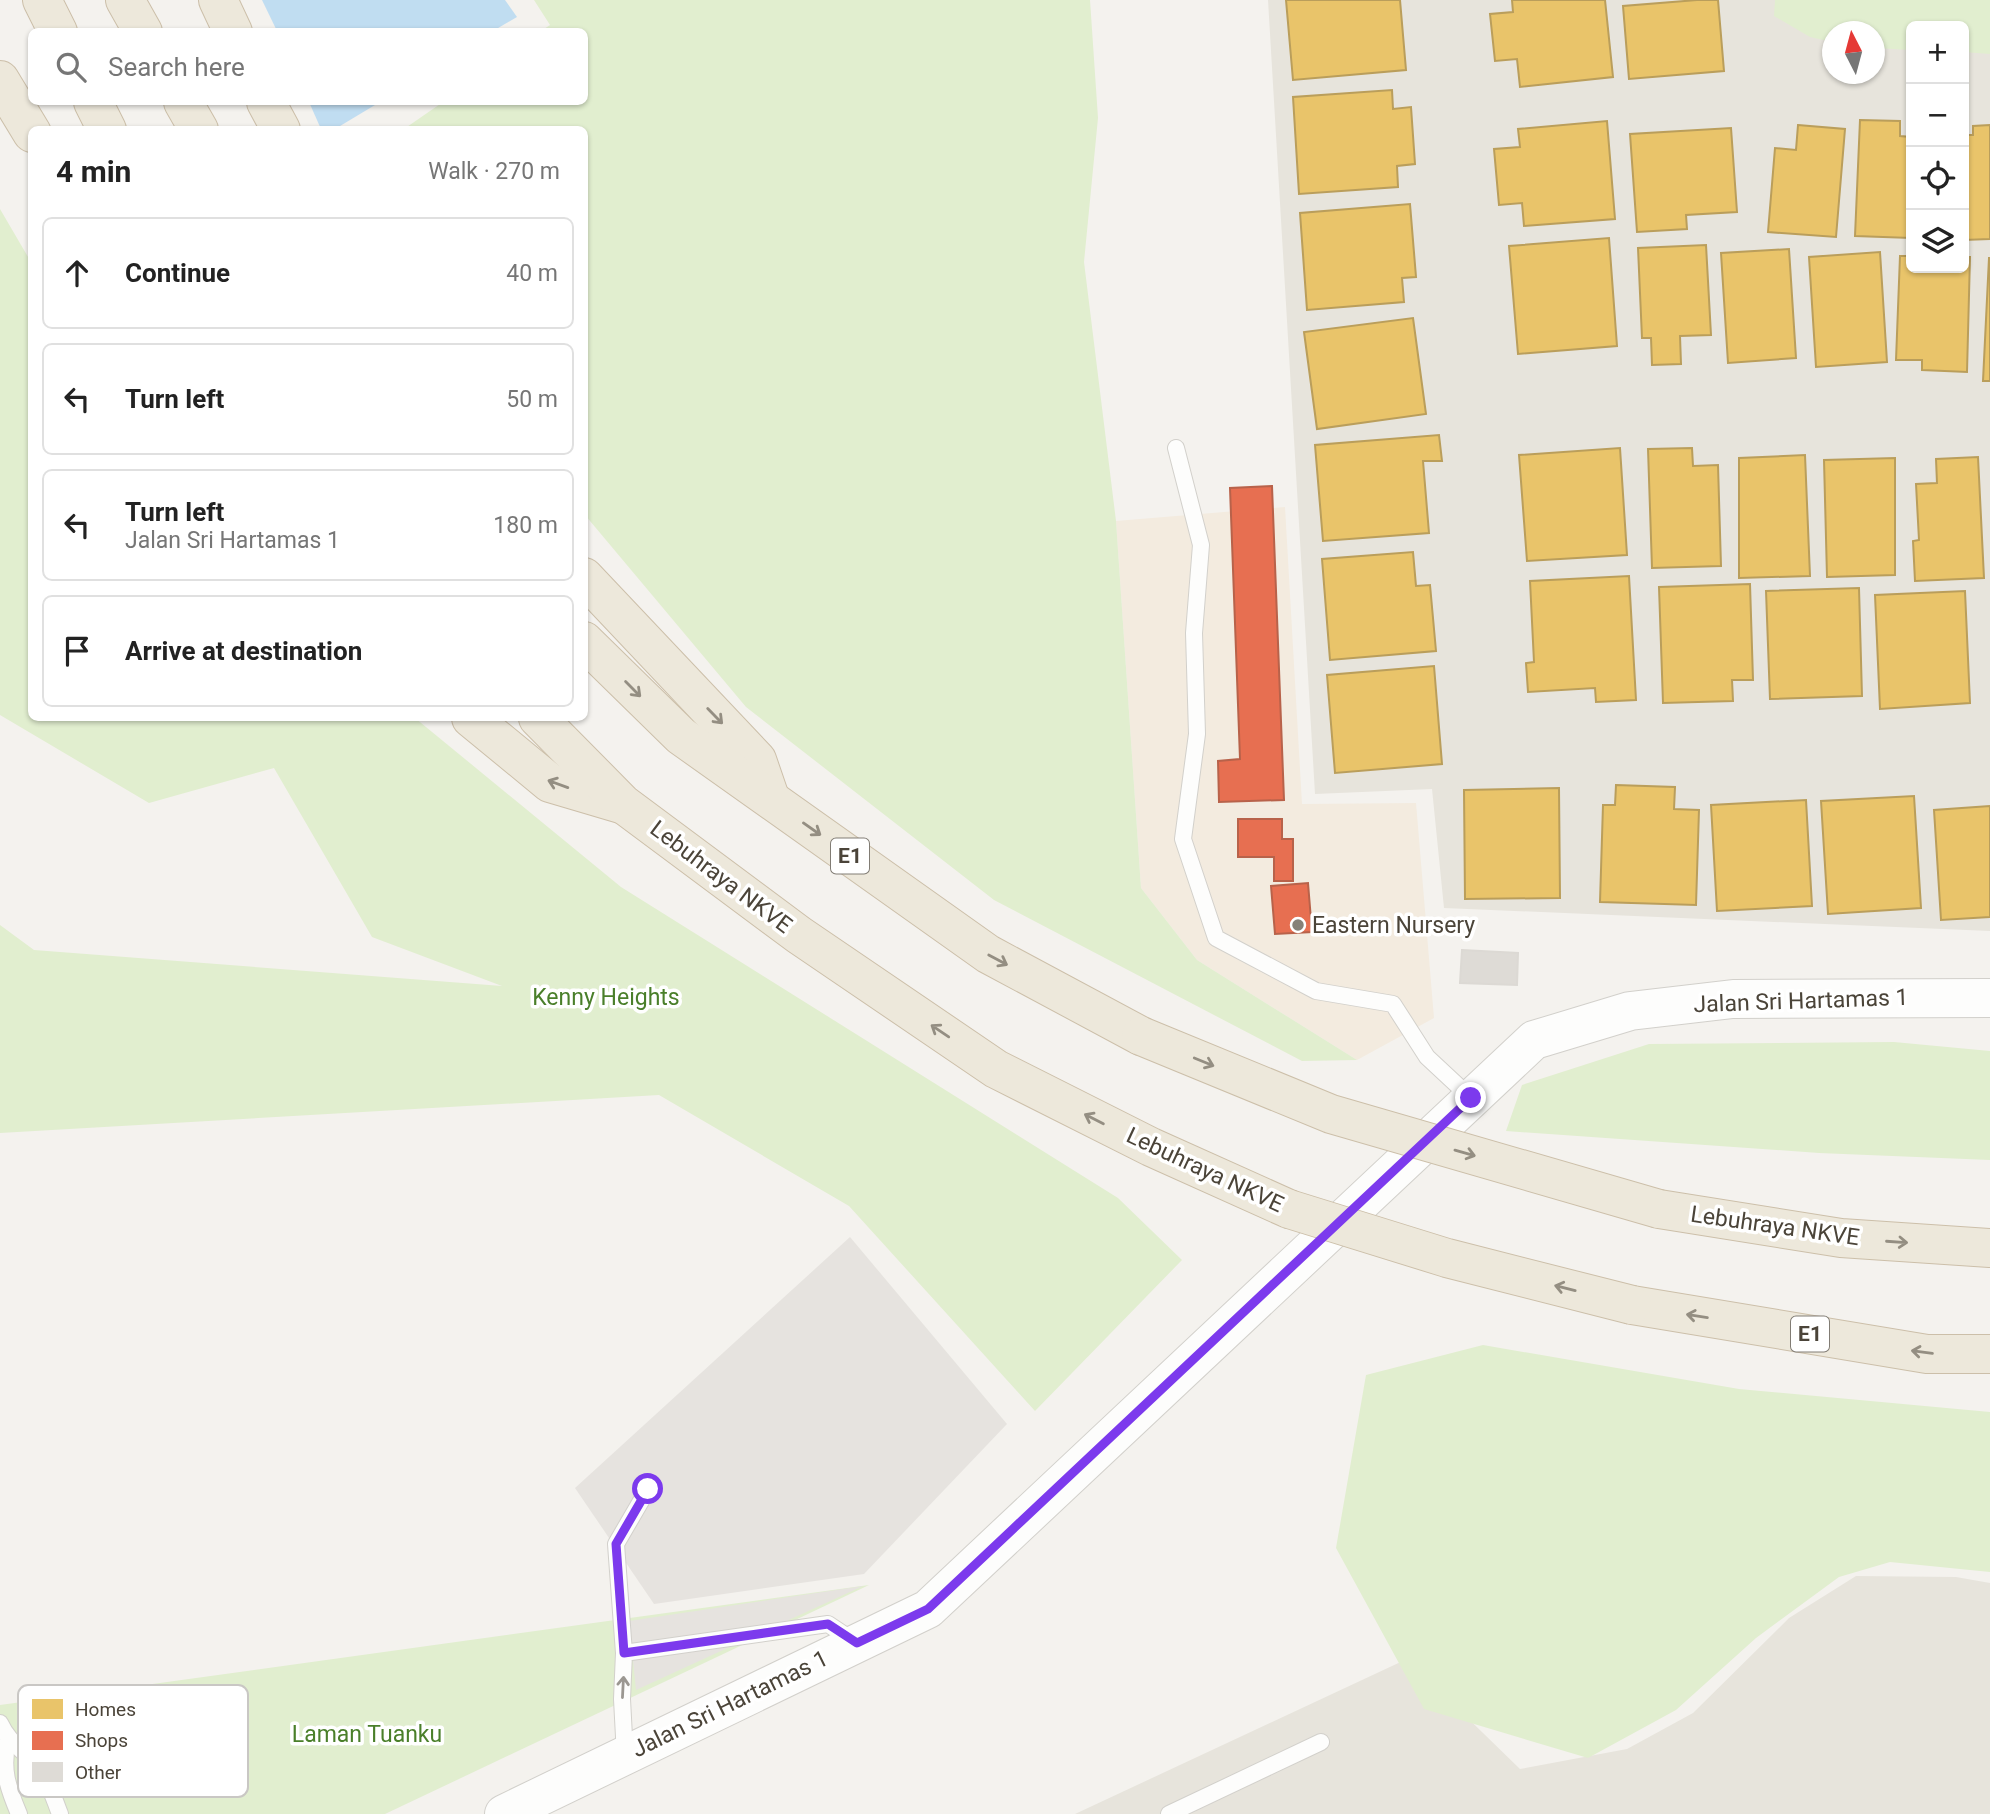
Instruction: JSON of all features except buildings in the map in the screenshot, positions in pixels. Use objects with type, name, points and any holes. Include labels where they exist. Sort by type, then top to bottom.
[{"type":"highway","points":[[43,0],[56,28]]},
{"type":"highway","points":[[125,0],[141,28]]},
{"type":"highway","points":[[218,0],[231,28]]},
{"type":"highway","points":[[0,80],[28,126]]},
{"type":"highway","points":[[94,105],[105,126]]},
{"type":"highway","points":[[185,105],[197,126]]},
{"type":"highway","points":[[268,105],[279,126]]},
{"type":"highway","points":[[588,581],[757,760],[771,799]]},
{"type":"highway","name":"Lebuhraya NKVE","points":[[588,645],[681,736],[988,954],[1141,1036],[1331,1114],[1659,1209],[1841,1238],[1990,1248]]},
{"type":"highway","points":[[475,721],[550,783],[623,804]]},
{"type":"highway","name":"Lebuhraya NKVE","points":[[541,721],[623,804],[799,935],[996,1069],[1151,1147],[1289,1209],[1447,1258],[1632,1305],[1927,1354],[1990,1354]]},
{"type":"street","name":"Jalan Sri Hartamas 1","points":[[504,1814],[928,1609],[1534,1040],[1630,1011],[1733,999],[1990,998]]},
{"type":"lane","points":[[1176,448],[1201,545],[1195,633],[1197,734],[1183,839],[1216,938],[1316,990],[1393,1004],[1427,1057],[1471,1098]]},
{"type":"lane","points":[[625,1756],[622,1699],[624,1653],[616,1544],[648,1489]]},
{"type":"lane","points":[[624,1653],[828,1624],[857,1643]]},
{"type":"lane","points":[[0,1723],[8,1741],[18,1747]]},
{"type":"lane","points":[[8,1741],[3,1761],[7,1787],[19,1814]]},
{"type":"lane","points":[[1168,1814],[1321,1742]]},
{"type":"lane","points":[[53,1797],[61,1814]]},
{"type":"shaded area","points":[[1268,0],[1990,0],[1990,931],[1444,908],[1432,789],[1315,794]]},
{"type":"shaded area","points":[[1285,507],[1302,804],[1416,803],[1434,1018],[1357,1060],[1197,960],[1141,888],[1116,521]]},
{"type":"shaded area","points":[[850,1237],[1007,1424],[864,1574],[654,1604],[575,1488]]},
{"type":"shaded area","points":[[1856,1576],[1956,1577],[1990,1583],[1990,1814],[1075,1814],[1407,1659],[1520,1769],[1627,1749],[1693,1713],[1789,1618]]},
{"type":"shaded area","points":[[863,1586],[636,1690],[629,1621]]},
{"type":"green space","points":[[534,0],[1090,0],[1098,118],[1084,262],[1116,521],[1141,888],[1197,960],[1357,1060],[1302,1061],[994,900],[746,707],[588,519],[588,126],[408,126],[439,105],[588,105],[588,28],[546,28],[550,25]]},
{"type":"green space","points":[[1775,0],[1990,0],[1990,54],[1969,52],[1969,21],[1906,21],[1906,50],[1885,49],[1885,21],[1822,21],[1822,40],[1810,37],[1774,16]]},
{"type":"green space","name":"Kenny Heights","points":[[0,209],[28,257],[28,721],[419,721],[621,887],[1118,1198],[1182,1260],[1035,1411],[849,1206],[659,1095],[0,1133],[0,925],[34,950],[502,986],[372,937],[274,768],[149,803],[0,715]]},
{"type":"green space","points":[[1894,1042],[1990,1051],[1990,1160],[1819,1153],[1506,1131],[1522,1085],[1649,1044]]},
{"type":"green space","points":[[1483,1345],[1739,1389],[1990,1412],[1990,1572],[1890,1562],[1839,1577],[1756,1638],[1676,1710],[1588,1758],[1424,1709],[1336,1548],[1366,1375]]},
{"type":"green space","name":"Laman Tuanku","points":[[869,1585],[385,1814],[0,1814],[0,1705],[18,1703],[18,1797],[248,1797],[248,1685],[145,1685]]},
{"type":"water","points":[[262,0],[505,0],[517,17],[498,28],[276,28]]},
{"type":"water","points":[[310,105],[375,105],[340,126],[320,126]]},
{"type":"place","name":"Eastern Nursery","points":[[1298,925]]},
{"type":"route","points":[[648,1489],[616,1544],[624,1653],[828,1624],[857,1643],[928,1609],[1471,1098]]}]
